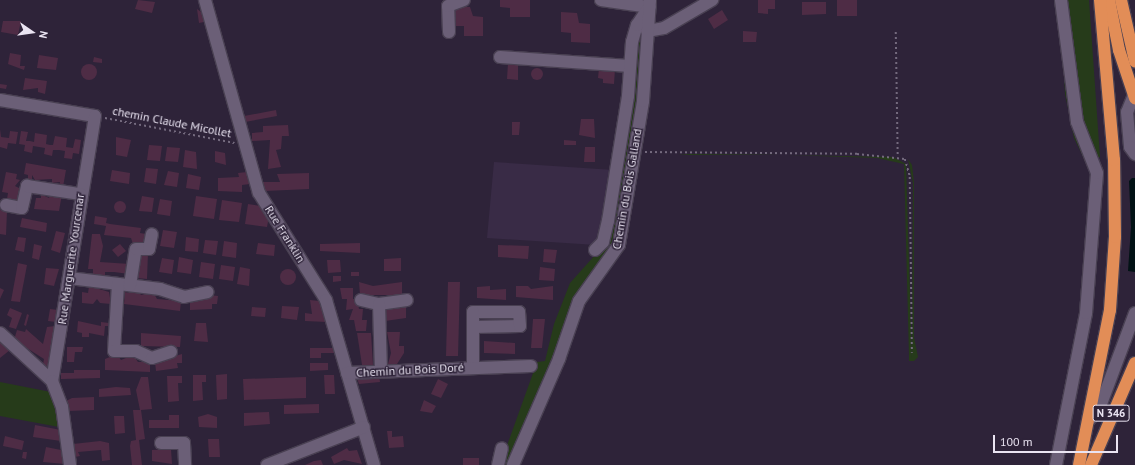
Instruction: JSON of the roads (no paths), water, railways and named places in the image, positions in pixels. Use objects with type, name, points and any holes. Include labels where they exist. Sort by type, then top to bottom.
[{"type":"highway","name":"N 346","points":[[1079,465],[1090,419],[1110,310],[1115,237],[1114,160],[1100,0]]},
{"type":"highway","points":[[1109,0],[1134,97]]},
{"type":"highway","points":[[1121,0],[1135,61]]},
{"type":"highway","name":"N 346","points":[[1091,465],[1135,363]]},
{"type":"street","name":"Rue Franklin","points":[[205,0],[259,193],[326,300],[374,465]]},
{"type":"street","points":[[448,32],[448,6],[464,0]]},
{"type":"street","points":[[595,250],[603,242],[607,226],[634,33],[649,4],[601,0]]},
{"type":"street","points":[[647,31],[664,28],[712,0]]},
{"type":"street","points":[[1056,465],[1086,314],[1097,173],[1077,122],[1062,0]]},
{"type":"street","name":"Chemin du Bois Galland","points":[[513,465],[559,359],[579,301],[618,250],[633,152],[643,101],[649,4]]},
{"type":"street","points":[[500,57],[630,66]]},
{"type":"street","points":[[1134,97],[1127,112],[1130,147],[1135,154]]},
{"type":"street","name":"Rue Marguerite Yourcenar","points":[[0,100],[95,116],[80,194],[70,278],[52,381]]},
{"type":"street","points":[[6,205],[22,208],[27,186],[80,194]]},
{"type":"street","points":[[152,234],[149,249],[136,249],[124,284],[114,350],[136,351],[152,358],[171,352]]},
{"type":"street","points":[[70,278],[160,288],[184,297],[207,292]]},
{"type":"street","points":[[361,300],[379,304],[407,300]]},
{"type":"street","points":[[379,304],[381,371]]},
{"type":"street","points":[[1090,419],[1101,404],[1135,313]]},
{"type":"street","name":"Chemin du Bois Doré","points":[[473,328],[473,366]]},
{"type":"street","points":[[0,333],[52,381],[62,407],[70,465]]},
{"type":"street","name":"Chemin du Bois Doré","points":[[347,373],[473,366],[531,366]]},
{"type":"street","points":[[267,465],[364,427]]},
{"type":"street","points":[[161,443],[184,443],[186,465]]},
{"type":"street","points":[[498,465],[502,448]]}]
